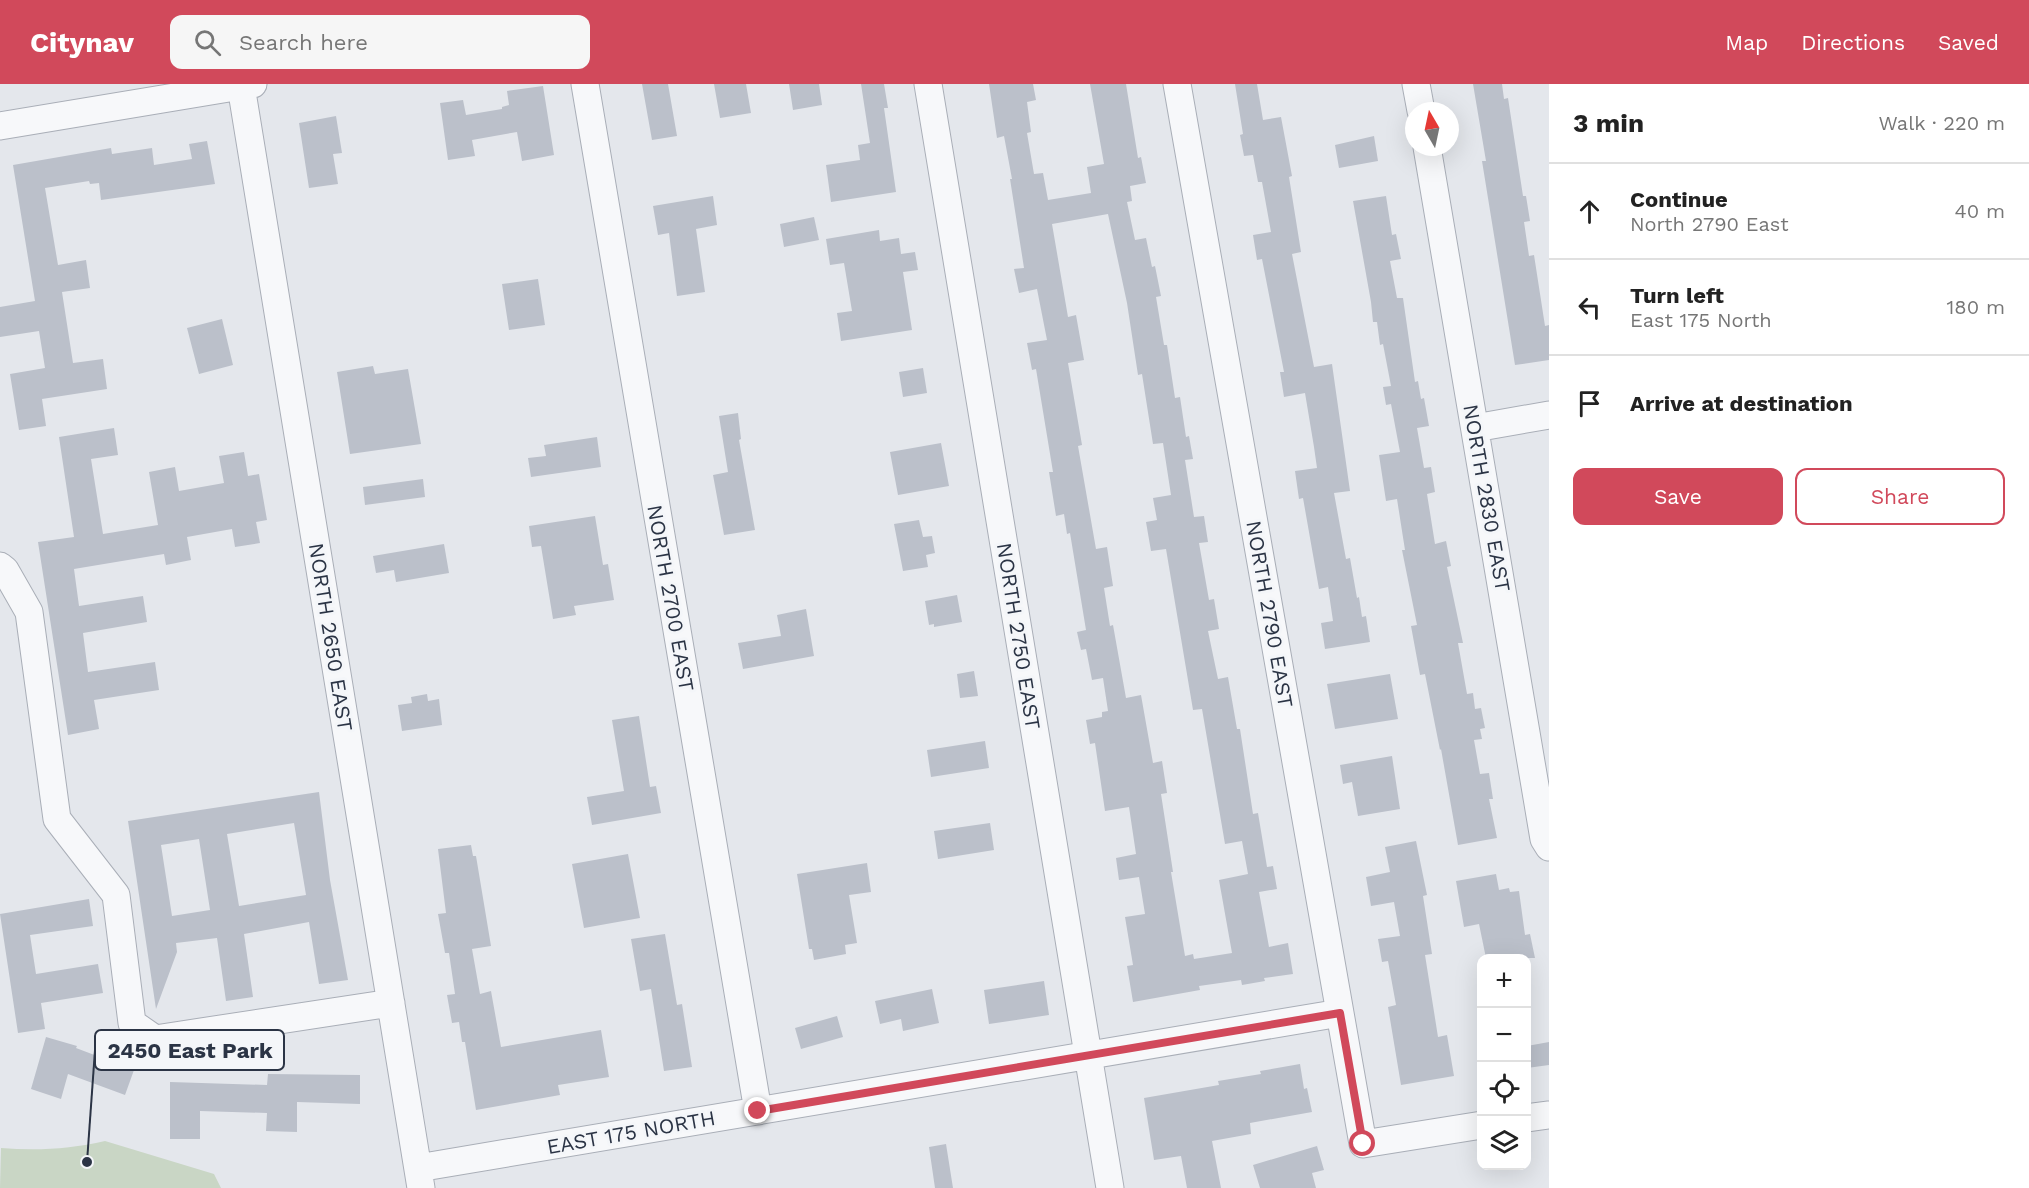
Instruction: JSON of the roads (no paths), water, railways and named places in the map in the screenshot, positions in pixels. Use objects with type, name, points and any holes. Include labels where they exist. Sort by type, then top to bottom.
[{"type":"street","name":"NORTH 2700 EAST","points":[[585,84],[758,1111]]},
{"type":"street","name":"NORTH 2750 EAST","points":[[928,84],[1110,1188]]},
{"type":"street","name":"NORTH 2790 EAST","points":[[1177,84],[1363,1144],[1477,1126]]},
{"type":"street","points":[[1416,84],[1419,102]]},
{"type":"street","points":[[0,126],[247,85]]},
{"type":"street","name":"NORTH 2650 EAST","points":[[247,85],[420,1178]]},
{"type":"street","name":"NORTH 2830 EAST","points":[[1429,156],[1544,838],[1549,847]]},
{"type":"street","points":[[1475,428],[1549,415]]},
{"type":"street","points":[[0,566],[5,570],[29,612],[57,819],[116,895],[132,1023],[155,1039],[391,1003]]},
{"type":"street","name":"EAST 175 NORTH","points":[[420,1178],[758,1111],[1340,1013]]},
{"type":"street","points":[[1531,1117],[1549,1115]]},
{"type":"place","name":"2450 East Park","points":[[87,1162]]}]
